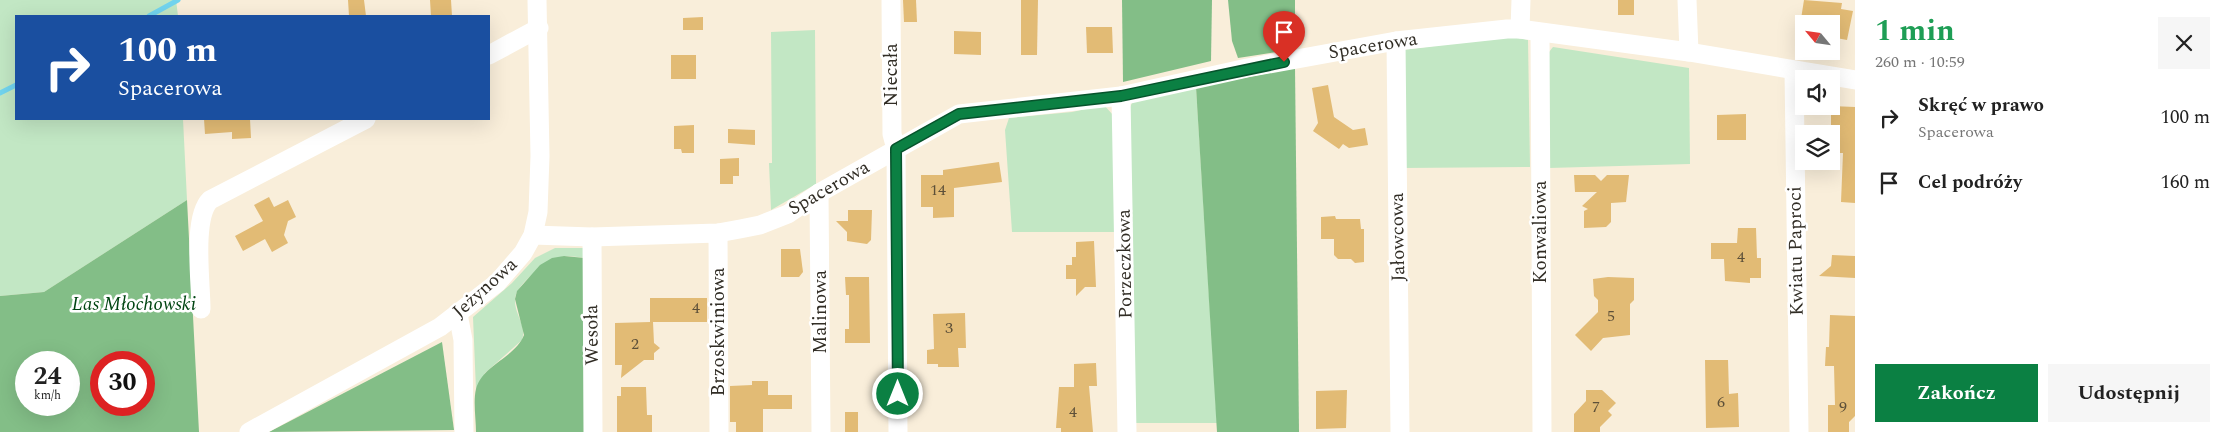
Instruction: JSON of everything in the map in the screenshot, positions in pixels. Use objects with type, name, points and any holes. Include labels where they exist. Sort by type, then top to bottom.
[{"type":"street","name":"Jeżynowa","points":[[249,432],[440,327],[510,270],[523,254],[533,235],[538,212],[540,156],[537,0]]},
{"type":"street","name":"Niecała","points":[[891,0],[892,134],[896,149],[898,432]]},
{"type":"street","points":[[1520,29],[1521,0]]},
{"type":"street","points":[[1687,0],[1689,52]]},
{"type":"street","points":[[490,54],[539,28]]},
{"type":"street","name":"Spacerowa","points":[[533,235],[592,237],[718,232],[760,225],[788,214],[819,193],[959,114],[1121,96],[1247,68],[1396,41],[1520,29],[1689,52],[1855,80]]},
{"type":"street","name":"Konwaliowa","points":[[1540,33],[1542,432]]},
{"type":"street","name":"Jałowcowa","points":[[1396,41],[1400,432]]},
{"type":"street","name":"Kwiatu Paproci","points":[[1794,71],[1799,432]]},
{"type":"street","name":"Porzeczkowa","points":[[1121,96],[1127,432]]},
{"type":"street","points":[[201,308],[200,228],[205,205],[210,200],[364,120]]},
{"type":"street","name":"Malinowa","points":[[819,193],[821,432]]},
{"type":"street","name":"Brzoskwiniowa","points":[[718,232],[719,432]]},
{"type":"street","name":"Wesoła","points":[[592,237],[593,432]]},
{"type":"street","points":[[458,314],[463,340],[464,432]]},
{"type":"green space","points":[[0,0],[176,0],[178,15],[15,15],[15,120],[183,120],[187,200],[44,292],[0,296]]},
{"type":"green space","points":[[1122,0],[1212,0],[1211,61],[1123,82]]},
{"type":"green space","points":[[1228,0],[1295,0],[1295,49],[1238,58],[1232,41]]},
{"type":"green space","points":[[815,30],[816,184],[771,210],[769,163],[772,163],[771,32]]},
{"type":"green space","points":[[1510,36],[1528,40],[1530,167],[1403,168],[1403,50]]},
{"type":"green space","points":[[1553,47],[1689,68],[1690,164],[1549,168],[1549,52]]},
{"type":"green space","points":[[1295,68],[1299,432],[1217,432],[1196,87]]},
{"type":"green space","points":[[1196,87],[1217,423],[1135,423],[1130,107],[1134,99]]},
{"type":"green space","points":[[1104,105],[1113,115],[1115,232],[1012,232],[1005,130],[1009,118],[1072,112]]},
{"type":"green space","name":"Las Młochowski","points":[[187,200],[199,432],[0,432],[0,296],[44,292]]},
{"type":"green space","points":[[555,248],[586,248],[585,258],[560,257],[535,272],[521,286],[515,299],[515,304],[523,329],[522,340],[485,373],[476,390],[473,317],[512,283],[535,258]]},
{"type":"green space","points":[[564,256],[585,258],[586,432],[476,432],[475,399],[476,389],[480,380],[485,373],[514,350],[524,335],[515,299],[517,291],[540,265],[552,258]]},
{"type":"green space","points":[[442,342],[454,430],[269,432]]},
{"type":"building","points":[[348,0],[364,0],[366,15],[349,15]]},
{"type":"building","points":[[430,0],[451,0],[452,15],[431,15]]},
{"type":"building","points":[[903,0],[916,0],[917,22],[904,22]]},
{"type":"building","points":[[1021,0],[1038,0],[1037,55],[1021,55]]},
{"type":"building","points":[[1618,0],[1634,0],[1634,15],[1618,15]]},
{"type":"building","points":[[1804,0],[1842,3],[1841,9],[1853,11],[1847,40],[1840,39],[1840,15],[1802,15]]},
{"type":"building","points":[[703,17],[703,30],[683,30],[683,18]]},
{"type":"building","points":[[1086,27],[1112,27],[1113,53],[1087,53]]},
{"type":"building","points":[[954,31],[981,32],[981,55],[954,54]]},
{"type":"building","points":[[671,55],[696,55],[696,79],[671,79]]},
{"type":"building","points":[[1328,85],[1334,117],[1353,130],[1365,128],[1368,145],[1349,148],[1343,144],[1339,149],[1313,131],[1318,123],[1312,88]]},
{"type":"building","points":[[1840,106],[1855,107],[1855,203],[1841,202],[1843,153],[1840,153],[1840,125],[1831,125],[1831,115],[1840,115]]},
{"type":"building","points":[[1746,114],[1746,140],[1717,140],[1717,115]]},
{"type":"building","points":[[204,120],[250,120],[251,138],[232,139],[232,132],[205,134]]},
{"type":"building","points":[[694,125],[694,153],[682,153],[681,149],[674,149],[674,126]]},
{"type":"building","points":[[728,129],[755,130],[755,145],[728,143]]},
{"type":"building","points":[[739,158],[739,176],[733,176],[733,184],[720,184],[720,159]]},
{"type":"building","points":[[999,162],[1002,182],[954,188],[954,217],[933,218],[933,207],[921,207],[921,175],[943,175],[943,170]]},
{"type":"building","points":[[1574,175],[1595,175],[1601,181],[1607,175],[1629,175],[1626,202],[1611,203],[1611,222],[1606,227],[1584,228],[1584,211],[1588,209],[1582,206],[1597,192],[1575,192]]},
{"type":"building","points":[[269,197],[274,207],[288,200],[296,217],[288,221],[284,235],[288,243],[272,252],[265,239],[243,251],[235,236],[263,221],[254,205]]},
{"type":"building","points":[[848,210],[872,210],[871,240],[867,244],[847,241],[847,232],[836,221],[848,221]]},
{"type":"building","points":[[1335,216],[1336,219],[1360,219],[1361,229],[1364,229],[1364,262],[1355,263],[1351,259],[1338,259],[1334,255],[1334,239],[1321,239],[1321,217]]},
{"type":"building","points":[[1738,228],[1756,228],[1757,258],[1761,258],[1761,278],[1750,278],[1750,283],[1725,281],[1724,259],[1711,259],[1711,243],[1737,243]]},
{"type":"building","points":[[1094,241],[1096,287],[1085,287],[1076,296],[1076,279],[1066,279],[1066,265],[1072,265],[1072,257],[1076,257],[1076,242]]},
{"type":"building","points":[[781,249],[800,249],[803,272],[799,277],[781,277]]},
{"type":"building","points":[[1832,255],[1855,256],[1855,278],[1819,276],[1831,266]]},
{"type":"building","points":[[845,277],[869,277],[870,343],[845,343],[845,329],[849,329],[849,295],[846,295]]},
{"type":"building","points":[[1608,277],[1634,278],[1634,300],[1630,304],[1630,335],[1603,338],[1591,351],[1575,335],[1598,312],[1598,300],[1594,296],[1593,279]]},
{"type":"building","points":[[650,298],[707,298],[707,322],[653,322],[654,343],[660,348],[654,353],[654,360],[644,360],[621,378],[622,365],[615,365],[615,323],[650,322]]},
{"type":"building","points":[[965,313],[966,348],[958,348],[959,367],[938,367],[938,364],[927,364],[927,350],[934,349],[933,314]]},
{"type":"building","points":[[1830,315],[1855,316],[1855,416],[1849,422],[1849,432],[1828,432],[1828,405],[1835,405],[1834,366],[1825,366],[1826,347],[1829,347]]},
{"type":"building","points":[[1705,360],[1728,360],[1729,394],[1738,393],[1739,427],[1706,428]]},
{"type":"building","points":[[1096,363],[1097,386],[1089,386],[1093,432],[1061,432],[1061,428],[1056,428],[1059,387],[1074,387],[1074,364]]},
{"type":"building","points":[[752,381],[768,381],[768,395],[792,395],[792,409],[763,409],[763,432],[736,432],[736,422],[730,422],[730,386],[752,385]]},
{"type":"building","points":[[621,387],[646,387],[647,415],[652,415],[652,432],[617,432],[617,396],[621,396]]},
{"type":"building","points":[[1347,390],[1346,428],[1316,429],[1316,391]]},
{"type":"building","points":[[1586,390],[1602,390],[1616,403],[1608,411],[1612,415],[1600,427],[1600,432],[1574,432],[1574,414],[1586,401]]},
{"type":"building","points":[[845,412],[858,412],[858,432],[845,432]]},
{"type":"waterway","points":[[151,15],[178,0]]},
{"type":"waterway","points":[[0,93],[15,86]]},
{"type":"route","points":[[898,394],[896,149],[959,114],[1121,96],[1247,68],[1284,62]]}]
